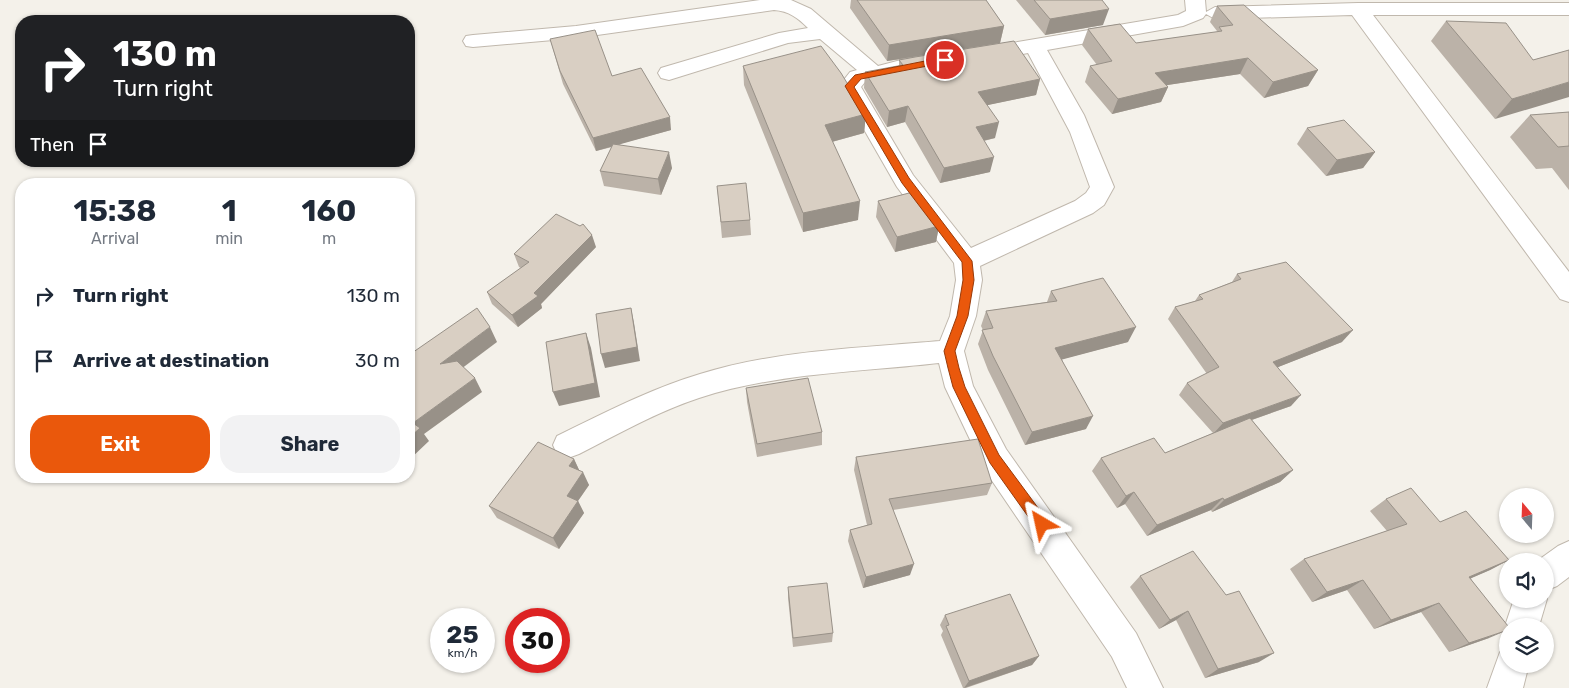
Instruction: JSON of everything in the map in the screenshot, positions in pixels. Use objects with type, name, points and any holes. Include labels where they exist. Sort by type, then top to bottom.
[{"type":"street","points":[[473,41],[586,31],[774,4],[787,5],[804,13],[873,73]]},
{"type":"street","points":[[964,57],[1166,24],[1196,7],[1569,9]]},
{"type":"street","points":[[1358,9],[1569,292]]},
{"type":"street","points":[[668,73],[786,38],[824,32]]},
{"type":"street","points":[[967,261],[1084,207],[1095,199],[1102,187],[1087,144],[1056,82],[1034,46]]},
{"type":"street","points":[[917,65],[873,73],[854,80],[850,86],[852,93],[905,180],[946,237],[967,261],[968,280],[963,316],[950,351],[959,387],[995,459],[1124,645],[1145,688]]},
{"type":"street","points":[[568,446],[678,393],[720,380],[773,371],[950,351]]},
{"type":"street","points":[[1554,568],[1569,557]]},
{"type":"street","points":[[1505,688],[1509,673]]},
{"type":"building","points":[[857,0],[986,0],[1004,26],[889,45]]},
{"type":"building","points":[[1034,0],[1102,0],[1109,9],[1050,19]]},
{"type":"building","points":[[1244,5],[1318,70],[1273,82],[1248,58],[1155,73],[1168,87],[1118,99],[1090,66],[1112,61],[1088,29],[1120,24],[1136,43],[1222,31],[1219,27],[1233,25],[1217,6]]},
{"type":"building","points":[[1446,21],[1506,23],[1533,60],[1569,50],[1569,82],[1512,99]]},
{"type":"building","points":[[595,30],[612,76],[641,68],[670,117],[593,138],[560,71],[550,39]]},
{"type":"building","points":[[1014,41],[1040,79],[978,92],[999,122],[976,127],[994,157],[944,168],[908,106],[889,111],[865,72],[903,65],[899,60]]},
{"type":"building","points":[[821,46],[841,73],[866,114],[825,125],[860,201],[803,213],[743,66]]},
{"type":"building","points":[[1569,112],[1569,146],[1558,147],[1530,115]]},
{"type":"building","points":[[1344,120],[1375,152],[1337,160],[1307,128]]},
{"type":"building","points":[[613,144],[669,152],[658,179],[600,171]]},
{"type":"building","points":[[746,183],[750,220],[721,222],[717,186]]},
{"type":"building","points":[[913,192],[939,226],[897,237],[878,201]]},
{"type":"building","points":[[556,214],[580,226],[583,224],[592,235],[534,293],[538,296],[512,315],[487,292],[529,262],[514,254]]},
{"type":"building","points":[[1286,262],[1353,330],[1273,362],[1301,395],[1223,423],[1187,383],[1219,367],[1175,307],[1203,299],[1199,295],[1241,279],[1237,274]]},
{"type":"building","points":[[1103,278],[1136,327],[1055,348],[1093,416],[1032,432],[993,356],[982,330],[993,328],[986,311],[1057,301],[1051,291]]},
{"type":"building","points":[[477,308],[490,327],[440,364],[457,361],[475,378],[415,422],[415,351]]},
{"type":"building","points":[[631,308],[637,347],[601,354],[596,314]]},
{"type":"building","points":[[586,333],[595,383],[553,392],[546,342]]},
{"type":"building","points":[[808,378],[822,432],[757,444],[746,388]]},
{"type":"building","points":[[1250,418],[1293,470],[1224,500],[1223,498],[1157,525],[1134,492],[1126,496],[1101,458],[1154,438],[1165,453]]},
{"type":"building","points":[[415,424],[420,428],[415,433]]},
{"type":"building","points":[[978,439],[992,483],[889,499],[914,564],[866,577],[850,530],[872,524],[856,457]]},
{"type":"building","points":[[538,442],[574,459],[569,466],[583,472],[567,496],[578,501],[553,538],[489,506]]},
{"type":"building","points":[[1411,488],[1440,522],[1466,511],[1503,553],[1499,553],[1499,564],[1469,577],[1502,618],[1499,618],[1499,633],[1469,643],[1439,603],[1391,620],[1363,580],[1327,592],[1304,559],[1407,524],[1386,499]]},
{"type":"building","points":[[1193,551],[1226,595],[1239,591],[1274,653],[1218,669],[1188,611],[1170,620],[1140,576]]},
{"type":"building","points":[[827,583],[833,633],[793,638],[788,587]]},
{"type":"building","points":[[1010,594],[1039,656],[969,681],[946,626],[949,625],[945,615]]},
{"type":"route","points":[[945,60],[888,69],[858,77],[850,86],[852,93],[905,180],[946,237],[967,261],[968,280],[963,316],[950,351],[959,387],[995,459],[1042,524]]}]
